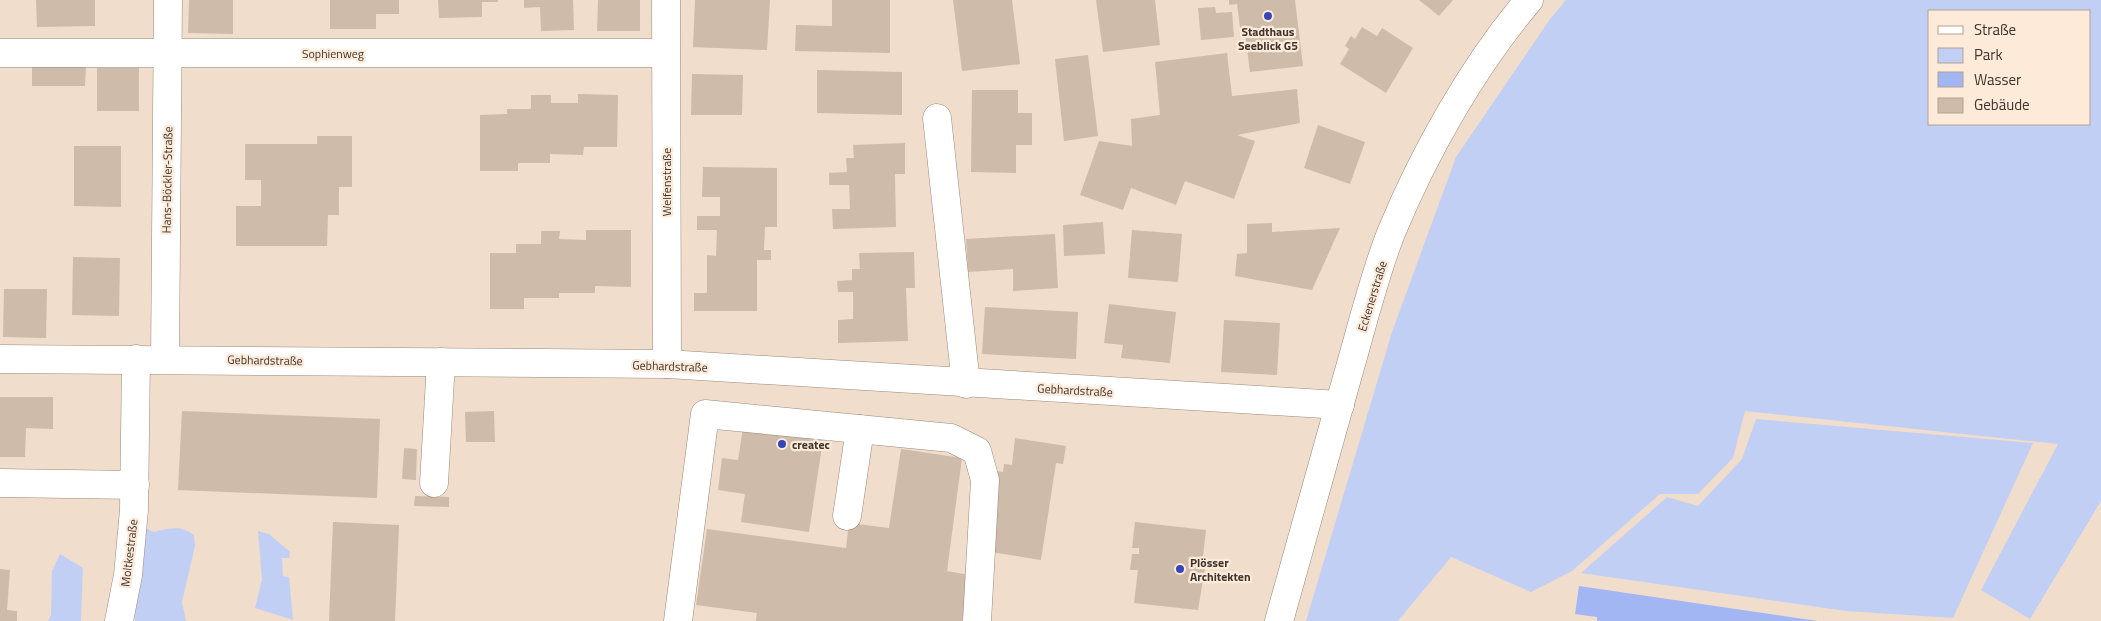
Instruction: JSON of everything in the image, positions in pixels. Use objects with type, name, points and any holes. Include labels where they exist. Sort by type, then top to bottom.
[{"type":"street","name":"Hans-Böckler-Straße","points":[[165,359],[168,0]]},
{"type":"street","name":"Welfenstraße","points":[[666,0],[667,364]]},
{"type":"street","name":"Eckenerstraße","points":[[1279,621],[1391,234],[1414,182],[1469,84],[1506,27],[1529,0]]},
{"type":"street","name":"Sophienweg","points":[[0,53],[665,53]]},
{"type":"street","points":[[936,118],[966,384]]},
{"type":"street","name":"Gebhardstraße","points":[[0,359],[667,364],[966,384],[1340,405]]},
{"type":"street","name":"Moltkestraße","points":[[119,621],[128,575],[134,510],[136,359]]},
{"type":"street","points":[[434,483],[441,362]]},
{"type":"street","points":[[678,621],[705,414],[951,438],[977,451],[986,480],[977,621]]},
{"type":"street","points":[[847,516],[860,429]]},
{"type":"street","points":[[0,483],[135,485]]},
{"type":"green space","points":[[1566,0],[2101,0],[2101,501],[2030,619],[1981,590],[2058,444],[1745,411],[1733,458],[1698,494],[1660,494],[1572,571],[1531,592],[1451,557],[1398,621],[1306,621],[1392,332],[1456,157],[1550,19]]},
{"type":"green space","points":[[1756,419],[2033,443],[1953,618],[1846,611],[1581,573],[1667,497],[1698,506],[1742,459]]},
{"type":"green space","points":[[141,526],[154,532],[180,529],[194,535],[195,546],[182,602],[186,621],[135,621],[136,581]]},
{"type":"green space","points":[[258,531],[269,534],[290,552],[289,558],[282,558],[283,576],[289,577],[293,620],[255,608],[262,579]]},
{"type":"green space","points":[[60,554],[83,568],[81,621],[48,621],[51,615],[52,571]]},
{"type":"water","points":[[1579,586],[1818,621],[1597,621],[1597,617],[1575,614]]},
{"type":"building","points":[[36,0],[95,0],[95,26],[37,27]]},
{"type":"building","points":[[189,0],[233,0],[233,34],[188,33]]},
{"type":"building","points":[[330,0],[399,0],[399,14],[376,14],[376,29],[330,29]]},
{"type":"building","points":[[438,0],[498,0],[498,2],[482,2],[482,17],[439,18]]},
{"type":"building","points":[[524,0],[573,0],[574,30],[541,31],[540,7],[524,8]]},
{"type":"building","points":[[598,0],[640,0],[640,31],[597,31]]},
{"type":"building","points":[[695,0],[770,0],[767,50],[693,47]]},
{"type":"building","points":[[832,0],[890,0],[890,53],[795,51],[796,25],[832,26]]},
{"type":"building","points":[[953,0],[1012,0],[1020,64],[962,71]]},
{"type":"building","points":[[1096,0],[1155,0],[1160,45],[1103,52]]},
{"type":"building","points":[[1229,0],[1295,0],[1303,66],[1250,72],[1245,34],[1241,35],[1237,4],[1229,5]]},
{"type":"building","points":[[1419,0],[1453,0],[1439,16]]},
{"type":"building","points":[[1215,7],[1216,13],[1232,12],[1234,37],[1201,40],[1198,8]]},
{"type":"building","points":[[1362,27],[1377,36],[1382,28],[1413,48],[1386,93],[1340,64],[1349,49],[1345,46],[1351,36],[1355,39]]},
{"type":"building","points":[[1227,53],[1232,96],[1297,89],[1300,123],[1237,135],[1255,141],[1234,199],[1185,181],[1176,205],[1131,188],[1123,210],[1080,195],[1099,141],[1132,146],[1131,119],[1160,115],[1155,62]]},
{"type":"building","points":[[1088,55],[1098,136],[1064,141],[1055,59]]},
{"type":"building","points":[[86,66],[85,86],[32,86],[32,67]]},
{"type":"building","points":[[97,68],[139,68],[139,111],[97,111]]},
{"type":"building","points":[[817,70],[902,72],[902,115],[817,113]]},
{"type":"building","points":[[692,74],[743,75],[742,115],[691,115]]},
{"type":"building","points":[[972,90],[1018,90],[1018,113],[1032,113],[1032,145],[1016,145],[1016,173],[971,172]]},
{"type":"building","points":[[578,94],[618,95],[617,147],[584,147],[583,155],[550,154],[550,163],[518,163],[518,171],[480,171],[480,115],[507,114],[507,109],[531,109],[531,95],[551,95],[551,103],[578,103]]},
{"type":"building","points":[[1318,125],[1365,142],[1350,184],[1304,168]]},
{"type":"building","points":[[317,136],[352,136],[352,187],[339,187],[339,215],[328,215],[327,246],[236,246],[236,206],[261,206],[261,180],[245,180],[245,144],[317,144]]},
{"type":"building","points":[[905,143],[905,174],[895,174],[896,227],[833,229],[832,209],[850,209],[849,185],[829,185],[829,173],[847,172],[846,158],[854,158],[853,145]]},
{"type":"building","points":[[74,146],[121,146],[121,207],[74,206]]},
{"type":"building","points":[[703,167],[777,168],[777,227],[765,227],[764,250],[771,250],[771,260],[757,260],[757,311],[694,311],[694,293],[707,293],[707,255],[716,256],[717,230],[697,230],[697,216],[720,216],[720,197],[702,197]]},
{"type":"building","points":[[1103,222],[1105,254],[1064,256],[1063,225]]},
{"type":"building","points":[[1272,223],[1272,232],[1340,228],[1312,290],[1235,276],[1237,254],[1247,253],[1247,224]]},
{"type":"building","points":[[586,230],[631,230],[631,287],[595,286],[595,293],[559,293],[559,298],[524,298],[524,309],[490,309],[490,253],[516,253],[516,244],[541,244],[541,231],[560,231],[559,239],[586,240]]},
{"type":"building","points":[[1132,230],[1182,234],[1178,282],[1128,278]]},
{"type":"building","points":[[1055,234],[1058,288],[1013,291],[1013,269],[968,272],[966,239]]},
{"type":"building","points":[[914,252],[915,288],[906,288],[908,341],[838,343],[838,320],[853,319],[853,292],[838,292],[837,281],[852,280],[852,269],[860,269],[859,253]]},
{"type":"building","points":[[73,257],[120,258],[119,316],[72,315]]},
{"type":"building","points":[[4,289],[47,289],[46,338],[3,337]]},
{"type":"building","points":[[1109,304],[1176,312],[1170,363],[1121,358],[1123,345],[1104,343]]},
{"type":"building","points":[[985,307],[1078,312],[1076,359],[982,354]]},
{"type":"building","points":[[1224,320],[1280,323],[1277,375],[1221,372]]},
{"type":"building","points":[[0,397],[53,397],[53,429],[26,428],[25,457],[0,457]]},
{"type":"building","points":[[182,411],[380,419],[377,498],[178,490]]},
{"type":"building","points":[[494,411],[495,442],[466,442],[465,412]]},
{"type":"building","points":[[743,428],[823,440],[809,532],[741,522],[745,494],[718,490],[722,458],[738,460]]},
{"type":"building","points":[[1015,438],[1066,446],[1063,464],[1056,463],[1041,560],[985,551],[998,471],[1003,472],[1004,464],[1012,465]]},
{"type":"building","points":[[404,448],[417,449],[416,480],[402,479]]},
{"type":"building","points":[[901,449],[962,458],[947,571],[969,575],[962,621],[756,621],[757,613],[696,605],[707,529],[846,548],[849,523],[889,528]]},
{"type":"building","points":[[415,496],[449,497],[449,507],[414,506]]},
{"type":"building","points":[[333,522],[399,525],[395,621],[329,621]]},
{"type":"building","points":[[1135,522],[1206,530],[1203,556],[1207,556],[1198,610],[1134,603],[1138,570],[1130,570],[1132,554],[1139,554],[1139,548],[1132,548]]},
{"type":"building","points":[[0,569],[10,570],[7,610],[17,611],[17,621],[0,621]]},
{"type":"place","name":"Stadthaus Seeblick G5","points":[[1268,16]]},
{"type":"place","name":"createc","points":[[782,444]]},
{"type":"place","name":"Plösser Architekten","points":[[1180,569]]}]
